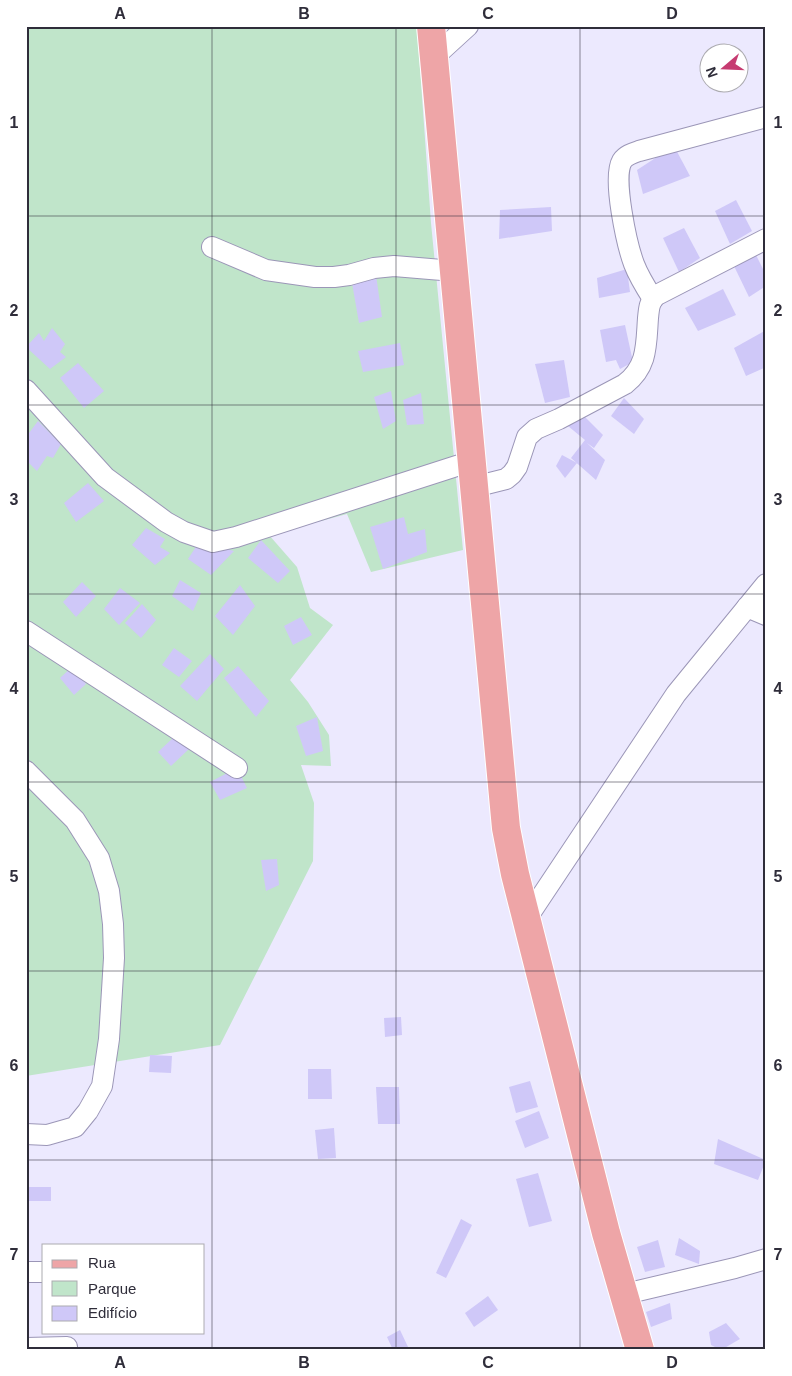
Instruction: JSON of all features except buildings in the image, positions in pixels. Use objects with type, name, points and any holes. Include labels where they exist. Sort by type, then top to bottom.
[{"type":"main road","points":[[431,26],[506,828],[515,874],[606,1233],[640,1350]]},
{"type":"street","points":[[433,58],[468,26]]},
{"type":"street","points":[[653,299],[642,282],[634,264],[624,228],[620,202],[619,171],[622,161],[627,156],[639,151],[766,117]]},
{"type":"street","points":[[26,390],[105,477],[166,522],[184,532],[213,542],[473,474],[506,479],[517,467],[527,437],[532,432],[625,384],[634,377],[642,365],[649,305],[653,299],[672,286],[766,239]]},
{"type":"street","points":[[212,247],[266,270],[315,277],[349,275],[374,268],[394,266],[454,271]]},
{"type":"street","points":[[527,918],[676,694],[766,584]]},
{"type":"street","points":[[747,607],[766,615]]},
{"type":"street","points":[[26,632],[238,768]]},
{"type":"street","points":[[26,771],[75,820],[99,858],[109,891],[113,924],[114,958],[109,1039],[102,1086],[88,1111],[75,1127],[47,1135],[26,1134]]},
{"type":"street","points":[[625,1294],[766,1259]]},
{"type":"street","points":[[26,1272],[42,1272]]},
{"type":"street","points":[[26,1348],[67,1346]]},
{"type":"green space","points":[[26,26],[417,26],[431,223],[463,550],[371,572],[347,514],[269,535],[297,567],[310,608],[333,625],[290,680],[308,702],[329,735],[331,766],[301,765],[314,803],[313,861],[220,1045],[26,1076]]}]
